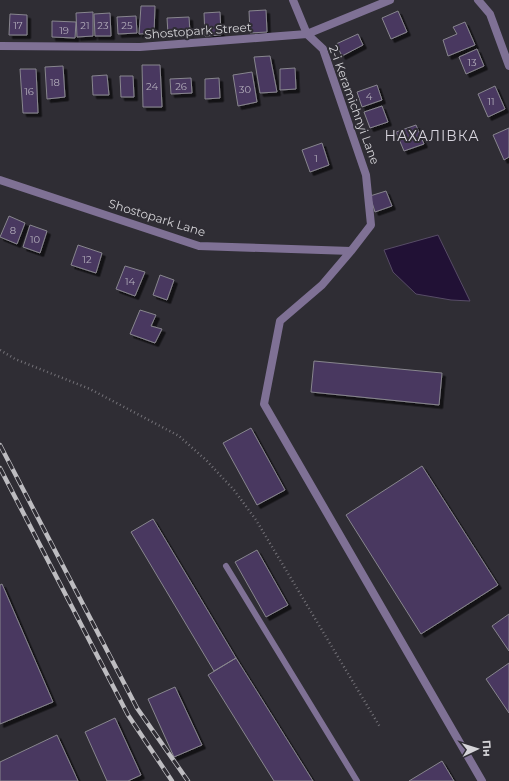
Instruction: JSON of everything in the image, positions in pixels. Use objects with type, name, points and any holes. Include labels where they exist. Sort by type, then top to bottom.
[{"type":"street","name":"2-i Keramichnyi Lane","points":[[294,0],[307,34],[323,49],[366,174],[371,225],[351,251]]},
{"type":"street","name":"Shostopark Street","points":[[0,46],[140,47],[307,34],[390,0]]},
{"type":"street","points":[[478,0],[490,14],[509,66]]},
{"type":"street","name":"Shostopark Lane","points":[[0,180],[199,246],[351,251]]},
{"type":"street","points":[[351,251],[322,285],[280,321],[264,404],[482,781]]},
{"type":"lane","points":[[226,566],[357,781]]},
{"type":"path","points":[[0,350],[15,359],[90,389],[179,436],[206,460],[234,490],[256,520],[380,727]]},
{"type":"shaded area","points":[[438,235],[470,301],[451,300],[416,294],[393,272],[384,250]]},
{"type":"building","points":[[141,6],[155,6],[154,33],[139,34]]},
{"type":"building","points":[[266,10],[267,32],[250,33],[249,11]]},
{"type":"building","points":[[398,11],[407,32],[391,39],[382,18]]},
{"type":"building","points":[[93,12],[93,36],[77,37],[76,13]]},
{"type":"building","points":[[220,12],[221,35],[205,36],[204,13]]},
{"type":"building","points":[[110,13],[111,36],[95,36],[94,14]]},
{"type":"building","points":[[10,14],[27,15],[27,35],[9,35]]},
{"type":"building","points":[[136,16],[137,33],[118,34],[117,17]]},
{"type":"building","points":[[189,17],[190,33],[168,34],[167,18]]},
{"type":"building","points":[[52,21],[76,22],[75,38],[52,37]]},
{"type":"building","points":[[465,22],[475,45],[448,56],[443,40],[457,34],[453,27]]},
{"type":"building","points":[[358,34],[363,45],[342,56],[336,44]]},
{"type":"building","points":[[477,49],[484,66],[466,74],[459,57]]},
{"type":"building","points":[[270,56],[277,92],[260,93],[254,57]]},
{"type":"building","points":[[142,65],[160,65],[162,107],[143,107]]},
{"type":"building","points":[[63,66],[65,97],[47,99],[45,67]]},
{"type":"building","points":[[295,68],[296,89],[280,90],[280,69]]},
{"type":"building","points":[[20,69],[36,69],[38,113],[23,113]]},
{"type":"building","points":[[252,72],[257,102],[238,106],[233,75]]},
{"type":"building","points":[[107,75],[109,95],[93,95],[92,76]]},
{"type":"building","points":[[120,76],[133,76],[134,97],[121,97]]},
{"type":"building","points":[[191,78],[192,93],[171,94],[170,79]]},
{"type":"building","points":[[219,78],[220,98],[205,99],[205,79]]},
{"type":"building","points":[[377,85],[382,100],[362,107],[357,92]]},
{"type":"building","points":[[495,86],[505,109],[488,117],[478,94]]},
{"type":"building","points":[[382,106],[388,122],[370,128],[364,112]]},
{"type":"building","points":[[416,125],[424,144],[404,151],[396,132]]},
{"type":"building","points":[[509,128],[509,157],[504,160],[493,135]]},
{"type":"building","points":[[322,143],[329,165],[310,172],[302,150]]},
{"type":"building","points":[[386,191],[392,206],[375,212],[370,196]]},
{"type":"building","points":[[9,216],[25,223],[17,244],[0,237]]},
{"type":"building","points":[[30,225],[47,231],[40,253],[23,247]]},
{"type":"building","points":[[78,245],[102,253],[96,273],[71,265]]},
{"type":"building","points":[[125,266],[145,272],[135,296],[116,289]]},
{"type":"building","points":[[160,275],[174,280],[167,300],[153,295]]},
{"type":"building","points":[[140,310],[156,315],[151,326],[162,329],[155,343],[130,334]]},
{"type":"building","points":[[314,361],[442,373],[439,405],[311,392]]},
{"type":"building","points":[[251,428],[285,490],[257,505],[223,443]]},
{"type":"building","points":[[422,466],[498,585],[421,634],[346,515]]},
{"type":"building","points":[[153,519],[236,658],[214,671],[131,532]]},
{"type":"building","points":[[257,550],[288,605],[266,617],[235,562]]},
{"type":"building","points":[[2,584],[53,702],[0,724],[0,585]]},
{"type":"building","points":[[509,614],[509,651],[492,626]]},
{"type":"building","points":[[236,658],[313,781],[274,781],[208,675]]},
{"type":"building","points":[[509,663],[509,713],[486,679]]},
{"type":"building","points":[[175,687],[202,745],[174,757],[148,699]]},
{"type":"building","points":[[115,718],[141,775],[128,781],[107,781],[85,732]]},
{"type":"building","points":[[57,735],[78,781],[0,781],[0,762]]},
{"type":"building","points":[[442,761],[454,781],[409,781]]},
{"type":"railway","points":[[0,445],[137,708],[188,781]]},
{"type":"railway","points":[[0,468],[128,715],[172,781]]},
{"type":"district","name":"НАХАЛІВКА","points":[[432,136]]}]
